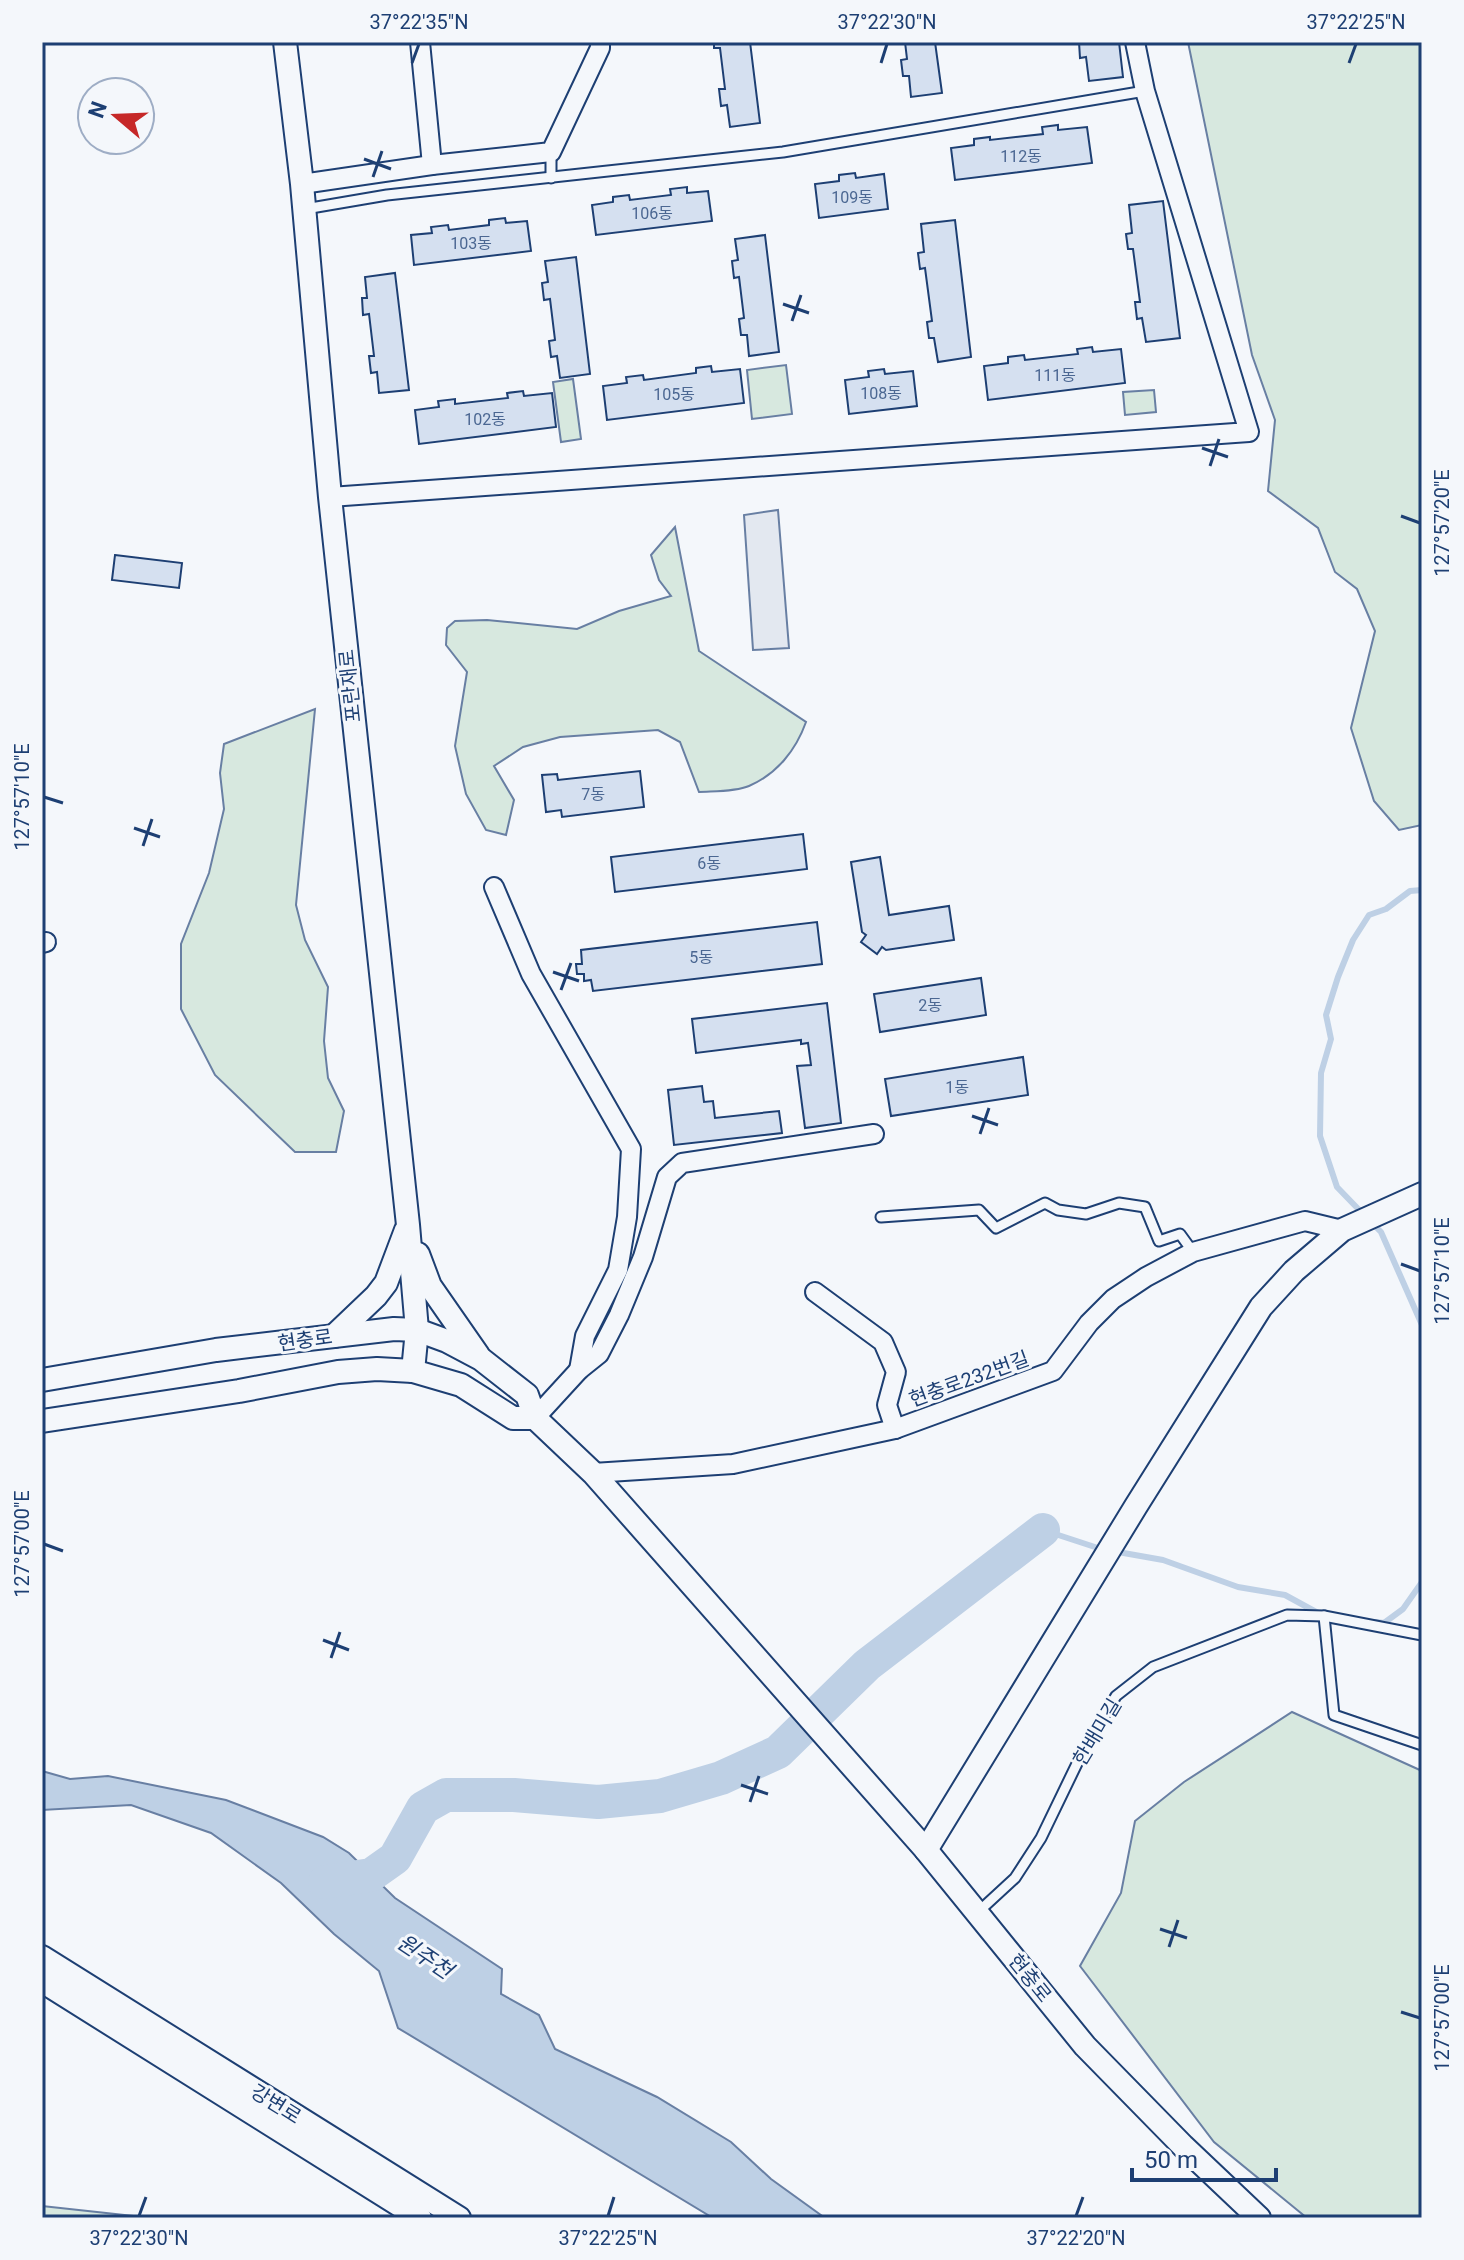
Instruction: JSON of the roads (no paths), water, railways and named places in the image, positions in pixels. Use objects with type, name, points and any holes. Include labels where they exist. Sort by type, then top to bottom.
[{"type":"street","name":"포란재로","points":[[285,42],[408,1225],[417,1330],[413,1371]]},
{"type":"street","points":[[420,42],[432,165]]},
{"type":"street","points":[[302,184],[551,152],[600,48],[600,42]]},
{"type":"street","points":[[330,497],[1249,432],[1145,91],[1135,42]]},
{"type":"street","points":[[494,887],[531,974],[631,1149],[627,1217],[618,1270],[585,1336],[579,1370]]},
{"type":"street","points":[[535,1418],[579,1370],[599,1354],[643,1257],[667,1177],[682,1163],[874,1134]]},
{"type":"street","points":[[926,1850],[1261,1307],[1294,1271],[1346,1228],[1422,1194]]},
{"type":"street","name":"현충로232번길","points":[[593,1473],[733,1464],[895,1429],[1053,1371],[1089,1323],[1113,1299],[1193,1252],[1305,1221],[1346,1228]]},
{"type":"street","points":[[334,1336],[386,1283],[408,1225]]},
{"type":"street","points":[[408,1225],[430,1286],[481,1359]]},
{"type":"street","name":"현충로232번길","points":[[815,1292],[883,1342],[896,1372],[887,1405],[895,1429]]},
{"type":"street","name":"현충로","points":[[42,1380],[216,1350],[394,1329],[417,1330],[481,1359],[527,1395],[535,1418],[593,1473],[926,1850],[1085,2046],[1259,2218]]},
{"type":"street","name":"현충로","points":[[42,1421],[239,1391],[338,1372],[413,1371],[461,1385],[513,1418],[535,1418]]},
{"type":"street","name":"강변로","points":[[42,1957],[459,2218]]},
{"type":"street","name":"강변로","points":[[42,1981],[420,2218]]},
{"type":"lane","points":[[304,210],[387,195],[783,152],[1145,91]]},
{"type":"lane","points":[[551,152],[551,178]]},
{"type":"lane","points":[[881,1217],[979,1210],[996,1228],[1045,1203],[1058,1210],[1086,1214],[1119,1203],[1145,1207],[1159,1241],[1180,1234],[1193,1252]]},
{"type":"lane","name":"한배미길","points":[[977,1913],[1015,1878],[1041,1838],[1085,1747],[1116,1696],[1153,1667],[1287,1615],[1324,1616],[1422,1635]]},
{"type":"lane","points":[[1324,1616],[1334,1715],[1422,1745]]},
{"type":"water","name":"원주천","points":[[42,1771],[70,1779],[108,1776],[226,1800],[323,1837],[349,1853],[395,1898],[502,1969],[501,1994],[539,2015],[555,2049],[657,2097],[731,2142],[771,2179],[825,2218],[713,2218],[398,2028],[379,1971],[334,1934],[281,1883],[211,1833],[131,1805],[42,1810]]},
{"type":"waterway","points":[[1364,1215],[1337,1187],[1320,1136],[1321,1073],[1331,1039],[1326,1015],[1353,940],[1369,915],[1386,909],[1410,891],[1422,890]]},
{"type":"waterway","points":[[1372,1223],[1381,1232],[1422,1325]]},
{"type":"waterway","points":[[1043,1530],[1101,1549],[1163,1560],[1238,1587],[1285,1595],[1318,1613]]},
{"type":"waterway","points":[[325,1882],[371,1875],[395,1858],[423,1808],[446,1795],[514,1795],[598,1802],[660,1796],[721,1778],[778,1752],[867,1665],[1043,1530]]},
{"type":"waterway","points":[[1376,1622],[1384,1623],[1403,1609],[1422,1582]]}]
